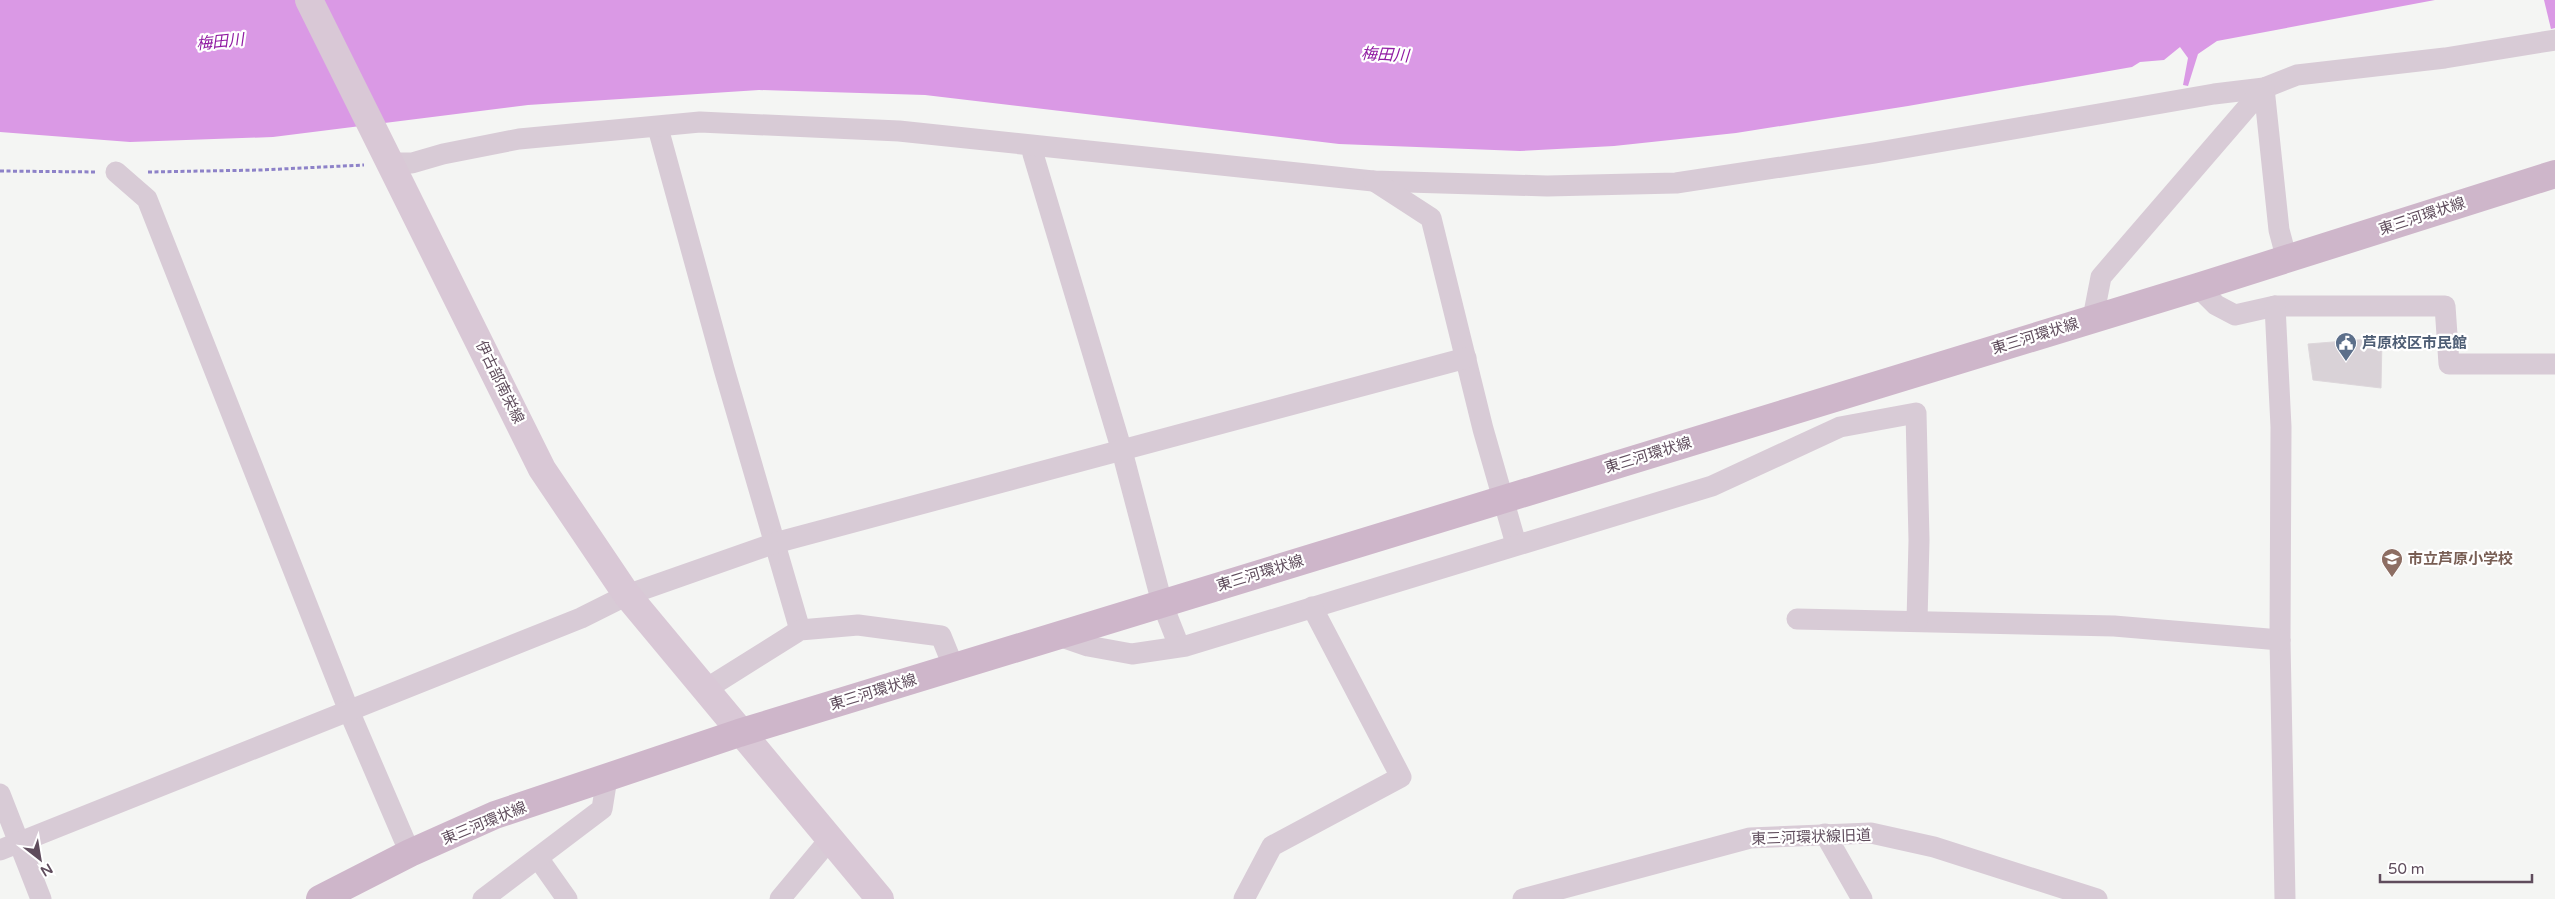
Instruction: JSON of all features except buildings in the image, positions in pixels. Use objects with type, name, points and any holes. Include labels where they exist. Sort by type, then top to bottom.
[{"type":"main road","name":"伊古部南栄線","points":[[309,0],[542,469],[627,595],[706,689],[739,733]]},
{"type":"main road","name":"東三河環状線","points":[[320,899],[410,853],[496,815],[739,733],[2287,260],[2555,174]]},
{"type":"main road","points":[[739,733],[880,899]]},
{"type":"street","points":[[391,163],[412,163],[443,154],[519,139],[658,128],[700,122],[899,131],[1036,147],[1374,181],[1547,186],[1676,183],[1874,154],[2214,94],[2264,88],[2297,75],[2445,58],[2555,40]]},
{"type":"street","points":[[2264,88],[2279,230],[2287,260]]},
{"type":"street","points":[[2093,318],[2101,277],[2264,88]]},
{"type":"street","points":[[658,128],[724,369],[800,630]]},
{"type":"street","points":[[1036,147],[1033,154],[1122,451],[1162,603],[1179,646]]},
{"type":"street","points":[[116,172],[147,199],[349,710],[410,853]]},
{"type":"street","points":[[1374,181],[1431,218],[1483,429],[1505,499],[1516,544]]},
{"type":"street","points":[[2198,287],[2216,305],[2235,315],[2275,306],[2445,306],[2449,364],[2555,364]]},
{"type":"street","points":[[2275,306],[2281,427],[2280,640],[2285,899]]},
{"type":"street","points":[[10,846],[581,618],[627,595],[775,543],[1466,358]]},
{"type":"street","points":[[1059,636],[1088,646],[1132,654],[1179,646],[1712,486],[1840,427],[1916,413],[1919,540],[1917,621]]},
{"type":"street","points":[[1244,899],[1272,846],[1401,777],[1312,607]]},
{"type":"street","points":[[1797,619],[2114,626],[2280,640]]},
{"type":"street","points":[[706,689],[800,630],[858,625],[941,636],[954,668]]},
{"type":"street","points":[[483,899],[602,809],[607,778]]},
{"type":"street","points":[[0,794],[10,846],[41,899]]},
{"type":"street","name":"東三河環状線旧道","points":[[1523,899],[1750,838],[1871,833],[1934,847],[2097,899]]},
{"type":"street","points":[[1826,834],[1862,899]]},
{"type":"street","points":[[780,899],[830,839]]},
{"type":"street","points":[[538,858],[567,899]]},
{"type":"path","points":[[0,171],[261,170],[391,163]]},
{"type":"water","name":"梅田川","points":[[0,0],[2435,0],[2217,41],[2198,54],[2188,86],[2183,85],[2188,58],[2180,47],[2164,60],[2140,62],[2132,67],[1908,106],[1736,133],[1614,146],[1520,151],[1339,144],[925,95],[759,90],[528,105],[273,137],[130,142],[0,132]]},
{"type":"water","points":[[2544,0],[2555,0],[2555,28],[2551,29]]},
{"type":"place","name":"芦原校区市民館","points":[[2346,362]]},
{"type":"place","name":"市立芦原小学校","points":[[2392,578]]}]
